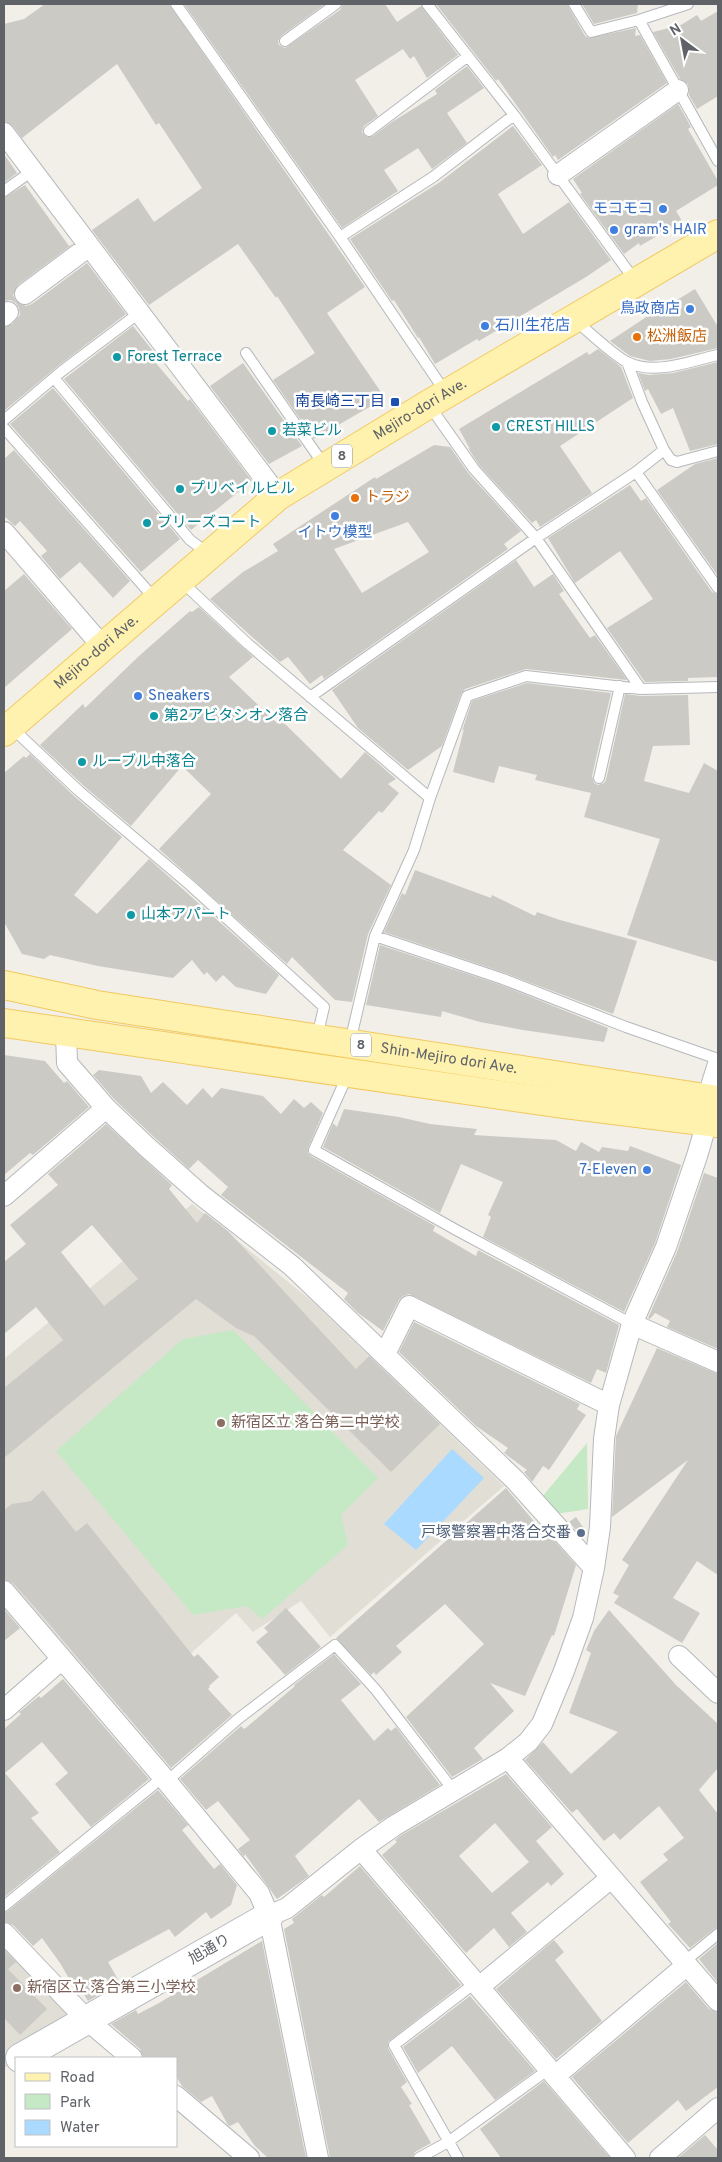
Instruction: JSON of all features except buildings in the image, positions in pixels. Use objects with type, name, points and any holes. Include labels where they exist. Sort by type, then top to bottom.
[{"type":"main road","name":"Mejiro-dori Ave.","points":[[6,726],[103,647],[278,496],[437,399],[718,234]]},
{"type":"main road","name":"Shin-Mejiro dori Ave.","points":[[4,985],[97,1005],[349,1043],[713,1111]]},
{"type":"main road","name":"Shin-Mejiro dori Ave.","points":[[4,1023],[563,1104],[713,1111]]},
{"type":"street","points":[[558,175],[678,90]]},
{"type":"street","points":[[4,133],[88,247],[278,496]]},
{"type":"street","points":[[25,294],[88,247]]},
{"type":"street","points":[[4,532],[103,647]]},
{"type":"street","points":[[66,1032],[67,1063],[106,1108],[200,1194],[292,1266],[515,1480],[594,1568]]},
{"type":"street","points":[[269,1916],[287,1908],[361,1849],[508,1758],[528,1742],[542,1724],[583,1618],[594,1568],[600,1527],[604,1439],[609,1405],[632,1324],[666,1247],[713,1111],[718,1064]]},
{"type":"street","points":[[4,1196],[106,1108]]},
{"type":"street","points":[[385,1354],[409,1306],[609,1405]]},
{"type":"street","points":[[632,1324],[718,1362]]},
{"type":"street","points":[[4,1591],[258,1893],[269,1916],[318,2158]]},
{"type":"street","points":[[679,1656],[718,1693]]},
{"type":"street","points":[[4,1710],[62,1659]]},
{"type":"street","points":[[508,1758],[718,2001]]},
{"type":"street","points":[[361,1849],[626,2158]]},
{"type":"street","points":[[477,1985],[611,1878]]},
{"type":"street","name":"旭通り","points":[[22,2057],[269,1916]]},
{"type":"street","points":[[4,1933],[87,2020],[131,2057]]},
{"type":"street","points":[[552,2072],[686,1964]]},
{"type":"street","points":[[4,2068],[15,2062]]},
{"type":"street","points":[[178,2098],[249,2158]]},
{"type":"street","points":[[660,2158],[718,2108]]},
{"type":"lane","points":[[176,4],[340,237],[437,399],[474,469],[536,538],[641,688]]},
{"type":"lane","points":[[285,41],[336,4]]},
{"type":"lane","points":[[427,4],[514,115],[637,282]]},
{"type":"lane","points":[[574,4],[591,32],[639,20],[688,4]]},
{"type":"lane","points":[[639,20],[718,161]]},
{"type":"lane","points":[[369,130],[468,56]]},
{"type":"lane","points":[[340,237],[433,177],[514,115]]},
{"type":"lane","points":[[4,191],[32,171]]},
{"type":"lane","points":[[4,420],[54,378],[139,313]]},
{"type":"lane","points":[[574,319],[627,362],[652,368],[718,355]]},
{"type":"lane","points":[[246,353],[325,466]]},
{"type":"lane","points":[[627,362],[642,402],[664,450],[671,460],[677,462],[718,451]]},
{"type":"lane","points":[[54,378],[190,540],[210,555]]},
{"type":"lane","points":[[4,428],[157,601]]},
{"type":"lane","points":[[310,697],[536,538],[636,472],[664,450]]},
{"type":"lane","points":[[636,472],[718,588]]},
{"type":"lane","points":[[181,580],[248,644],[430,798]]},
{"type":"lane","points":[[349,1043],[375,936],[414,850],[430,798],[467,696],[526,676],[641,688],[718,687]]},
{"type":"lane","points":[[599,778],[620,686]]},
{"type":"lane","points":[[6,726],[190,885],[324,1007],[317,1039]]},
{"type":"lane","points":[[375,936],[503,978],[626,1026],[718,1059]]},
{"type":"lane","points":[[348,1073],[314,1150],[458,1231],[632,1324]]},
{"type":"lane","points":[[4,1906],[238,1719],[335,1645],[376,1690],[454,1790]]},
{"type":"lane","points":[[686,1964],[718,1934]]},
{"type":"lane","points":[[458,2158],[394,2045],[477,1985]]},
{"type":"lane","points":[[419,2158],[448,2142],[552,2072]]},
{"type":"shaded area","name":"新宿区立 落合第二中学校","points":[[192,1204],[313,1302],[504,1486],[330,1637],[301,1601],[253,1632],[236,1613],[124,1713],[4,1574],[4,1359]]},
{"type":"shaded area","points":[[4,1933],[87,2020],[23,2057],[15,2057],[15,2062],[4,2068]]},
{"type":"green space","points":[[233,1330],[378,1478],[341,1515],[348,1545],[262,1619],[247,1606],[193,1615],[56,1451],[183,1339]]},
{"type":"green space","points":[[587,1443],[588,1509],[556,1514],[542,1497]]},
{"type":"water","points":[[452,1449],[484,1478],[416,1550],[384,1524]]},
{"type":"place","name":"モコモコ","points":[[663,209]]},
{"type":"place","name":"gram's HAIR","points":[[614,230]]},
{"type":"place","name":"鳥政商店","points":[[690,309]]},
{"type":"place","name":"石川生花店","points":[[485,326]]},
{"type":"place","name":"松洲飯店","points":[[637,337]]},
{"type":"place","name":"Forest Terrace","points":[[117,357]]},
{"type":"place","name":"南長崎三丁目","points":[[395,402]]},
{"type":"place","name":"CREST HILLS","points":[[496,427]]},
{"type":"place","name":"若菜ビル","points":[[272,431]]},
{"type":"place","name":"プリベイルビル","points":[[180,489]]},
{"type":"place","name":"トラジ","points":[[355,498]]},
{"type":"place","name":"イトウ模型","points":[[335,516]]},
{"type":"place","name":"ブリーズコート","points":[[147,523]]},
{"type":"place","name":"Sneakers","points":[[138,696]]},
{"type":"place","name":"第2アビタシオン落合","points":[[154,716]]},
{"type":"place","name":"ルーブル中落合","points":[[82,762]]},
{"type":"place","name":"山本アパート","points":[[131,915]]},
{"type":"place","name":"7-Eleven","points":[[647,1170]]},
{"type":"place","name":"新宿区立 落合第二中学校","points":[[221,1423]]},
{"type":"place","name":"戸塚警察署中落合交番","points":[[581,1533]]},
{"type":"place","name":"新宿区立 落合第三小学校","points":[[17,1988]]}]
